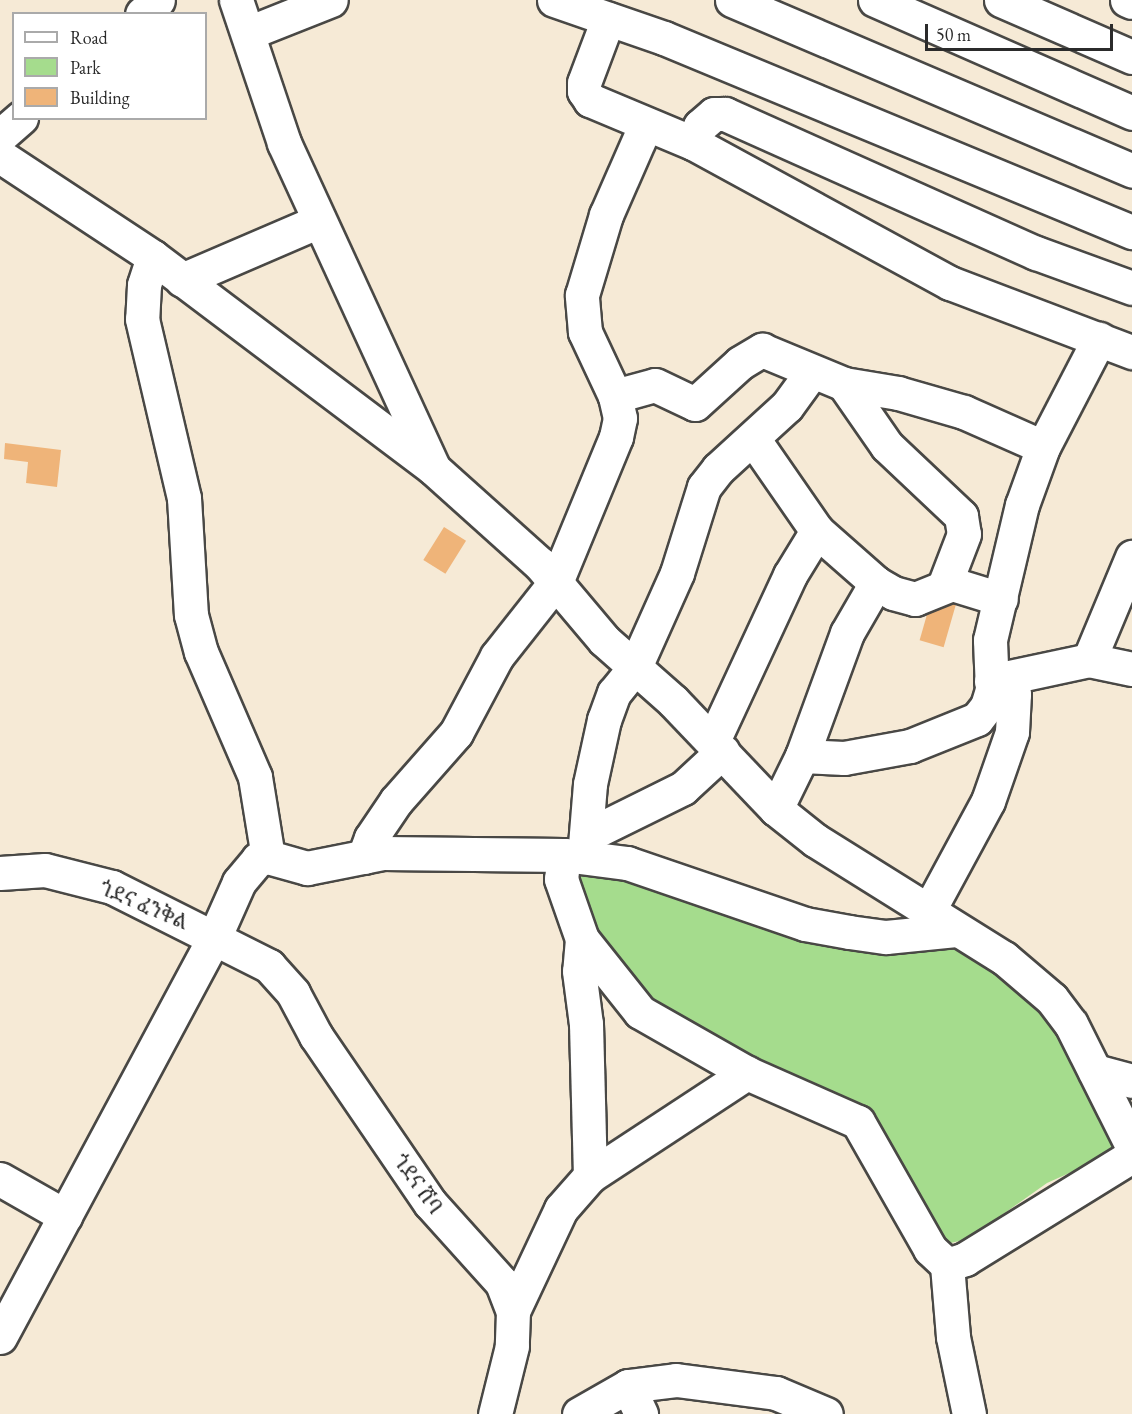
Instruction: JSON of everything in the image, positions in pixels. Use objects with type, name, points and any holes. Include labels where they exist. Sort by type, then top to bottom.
[{"type":"street","points":[[144,12],[158,0]]},
{"type":"street","points":[[236,0],[284,142],[434,468]]},
{"type":"street","points":[[248,33],[331,0]]},
{"type":"street","points":[[554,0],[608,19],[939,150],[1132,232]]},
{"type":"street","points":[[732,0],[1132,171]]},
{"type":"street","points":[[875,0],[928,10],[1132,112]]},
{"type":"street","points":[[1000,0],[1132,57]]},
{"type":"street","points":[[1127,0],[1132,2]]},
{"type":"street","points":[[608,19],[584,91],[590,100],[645,126],[693,143],[950,283],[1132,352]]},
{"type":"street","points":[[693,143],[700,126],[714,114],[725,114],[1036,253],[1132,288]]},
{"type":"street","points":[[0,136],[19,120]]},
{"type":"street","points":[[364,857],[371,838],[396,801],[456,733],[497,656],[557,580],[616,437],[620,418],[615,396],[585,332],[582,295],[606,215],[645,126]]},
{"type":"street","points":[[0,156],[153,257],[434,468],[557,580],[604,640],[718,746],[776,809],[815,840],[1004,958],[1052,999],[1071,1023],[1132,1146]]},
{"type":"street","points":[[182,280],[319,221]]},
{"type":"street","points":[[153,257],[144,285],[142,319],[184,498],[191,615],[201,652],[255,777],[268,857]]},
{"type":"street","points":[[802,756],[844,758],[910,746],[948,733],[977,719],[987,706],[998,680],[990,640],[1002,598],[1022,505],[1043,447],[1099,339]]},
{"type":"street","points":[[615,396],[656,385],[695,404],[740,363],[762,351],[811,373],[844,384],[898,393],[946,406],[1043,447]]},
{"type":"street","points":[[811,373],[787,406],[754,440],[718,468],[704,487],[677,573],[634,667],[614,693],[604,720],[578,849],[561,879],[582,939],[640,1012],[747,1073],[858,1122],[930,1249],[947,1265],[953,1337],[969,1414]]},
{"type":"street","points":[[844,384],[887,446],[961,516],[964,534],[944,586]]},
{"type":"street","points":[[754,440],[817,531],[876,583],[893,593],[915,598],[944,586],[1002,598]]},
{"type":"street","points":[[578,849],[683,788],[718,746],[794,566],[817,531]]},
{"type":"street","points":[[1089,660],[1132,557]]},
{"type":"street","points":[[776,809],[802,756],[847,633],[876,583]]},
{"type":"street","points":[[998,680],[1089,660],[1132,669]]},
{"type":"street","points":[[928,912],[988,801],[1012,732],[1014,694],[998,680]]},
{"type":"street","points":[[0,1336],[215,936],[239,882],[251,864],[268,857],[307,868],[383,853],[578,849],[627,863],[805,924],[886,937],[957,930]]},
{"type":"street","name":"ጎደና ፈንቅል","points":[[0,873],[45,870],[112,887],[215,936],[269,966]]},
{"type":"street","points":[[582,939],[579,971],[586,1024],[590,1176]]},
{"type":"street","name":"ጎደና ሸባ","points":[[269,966],[292,993],[316,1035],[430,1203],[502,1283],[513,1311],[512,1346],[495,1414]]},
{"type":"street","points":[[1095,1071],[1132,1081]]},
{"type":"street","points":[[513,1311],[561,1209],[590,1176],[747,1073]]},
{"type":"street","points":[[947,1265],[965,1259],[1132,1156]]},
{"type":"street","points":[[0,1179],[65,1216]]},
{"type":"street","points":[[611,1406],[676,1380],[776,1393],[826,1414]]},
{"type":"green space","points":[[574,856],[813,924],[988,949],[1061,1010],[1123,1149],[1047,1183],[968,1239],[942,1245],[862,1106],[734,1055],[639,990],[591,928],[573,891]]},
{"type":"building","points":[[5,443],[61,450],[57,487],[26,483],[28,462],[4,459]]},
{"type":"building","points":[[444,527],[466,541],[445,574],[423,560]]},
{"type":"building","points":[[932,597],[956,604],[944,647],[920,640]]}]
